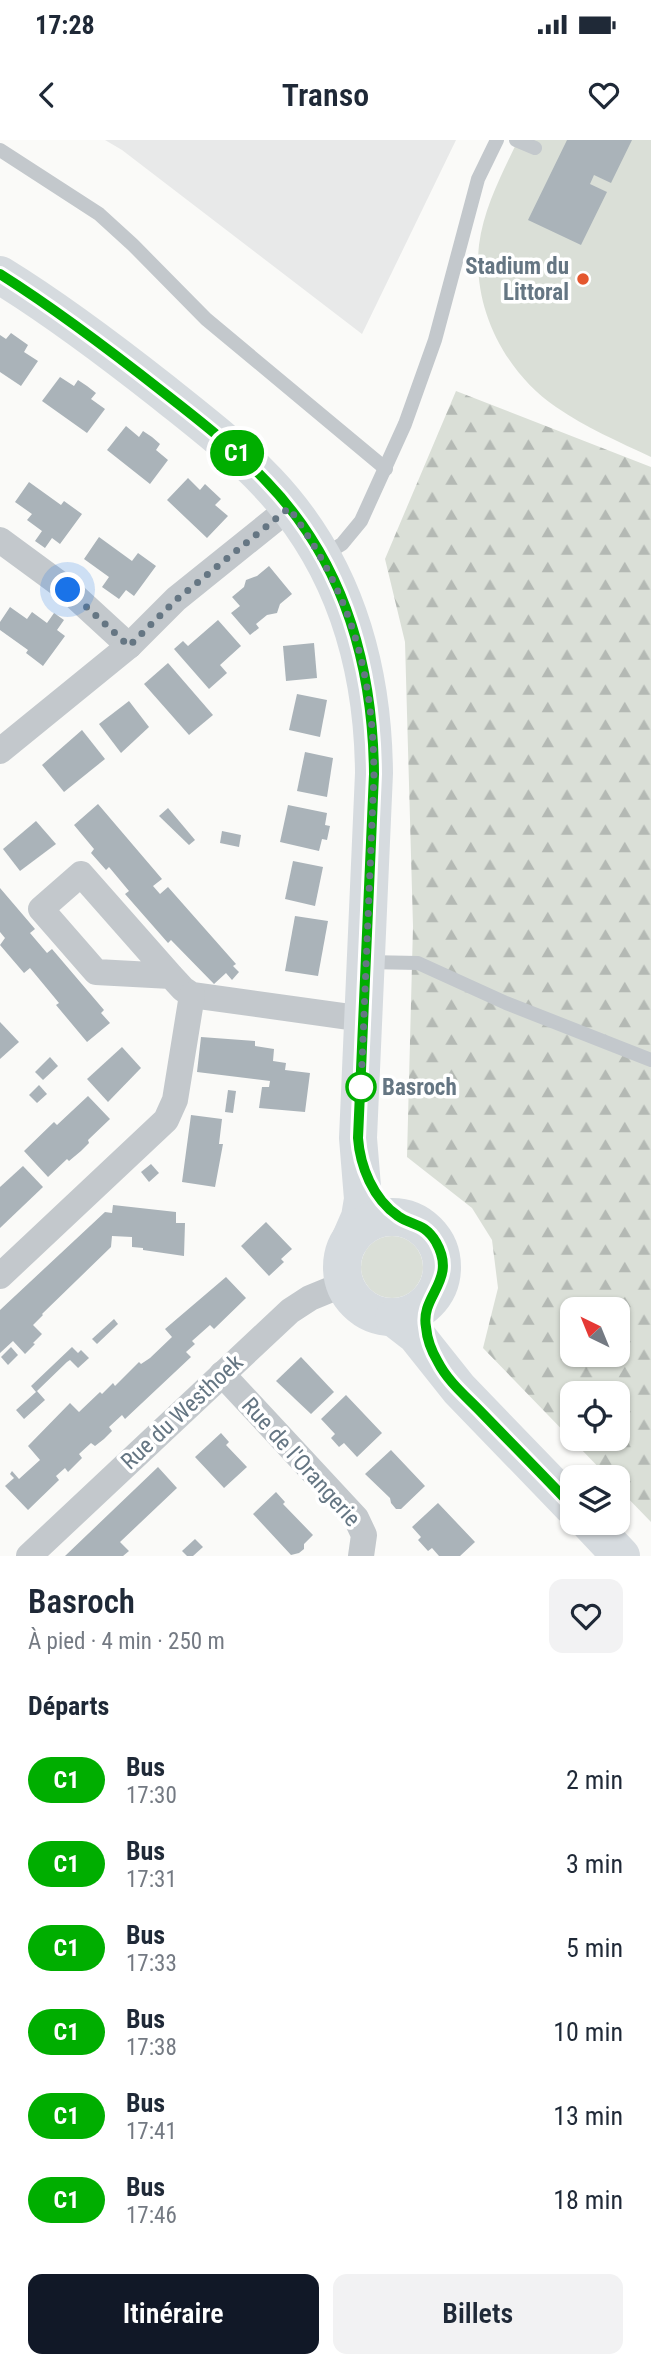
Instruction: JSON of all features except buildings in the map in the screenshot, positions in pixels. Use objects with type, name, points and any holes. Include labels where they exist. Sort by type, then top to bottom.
[{"type":"street","points":[[0,275],[94,338],[185,408],[268,483],[289,508],[322,557],[352,623],[372,711],[374,774],[358,1138],[360,1161],[363,1189],[362,1209],[342,1262],[344,1284],[362,1308],[377,1315],[394,1318],[415,1312],[436,1292],[442,1275],[441,1254],[424,1228],[400,1218],[376,1191],[360,1161]]},
{"type":"street","points":[[0,751],[129,646],[176,600],[289,508]]},
{"type":"street","points":[[0,540],[75,595],[129,646]]},
{"type":"street","points":[[171,976],[96,972],[41,909],[81,874],[171,976],[192,995],[364,1018]]},
{"type":"street","points":[[0,1276],[166,1120],[176,1100],[192,995]]},
{"type":"street","points":[[350,1240],[362,1227],[373,1221],[400,1218]]},
{"type":"street","name":"Rue du Westhoek","points":[[29,1556],[296,1306],[310,1297],[344,1284]]},
{"type":"street","points":[[428,1302],[425,1324],[437,1362]]},
{"type":"street","points":[[394,1318],[416,1335],[459,1389],[560,1494]]},
{"type":"street","name":"Rue de l'Orangerie","points":[[222,1374],[356,1518],[364,1535],[365,1555]]},
{"type":"street","points":[[601,1535],[621,1556]]},
{"type":"lane","points":[[322,557],[342,544],[357,529],[386,469],[423,376],[478,179],[496,140]]},
{"type":"lane","points":[[516,140],[535,148]]},
{"type":"lane","points":[[0,150],[99,214],[206,319],[386,469]]},
{"type":"lane","points":[[366,962],[418,963],[506,1003],[651,1060]]},
{"type":"shaded area","points":[[105,140],[456,140],[362,334],[122,150]]},
{"type":"green space","name":"Stadium du Littoral","points":[[518,140],[651,140],[651,457],[590,428],[538,393],[507,357],[487,315],[478,269],[481,231],[489,204]]},
{"type":"green space","points":[[456,391],[651,467],[651,1522],[630,1500],[630,1465],[596,1465],[583,1451],[630,1451],[630,1381],[560,1381],[560,1427],[483,1348],[498,1288],[492,1240],[472,1208],[407,1157],[413,926],[405,642],[385,559]]},
{"type":"green space","points":[[392,1236],[414,1245],[423,1267],[414,1289],[392,1298],[370,1289],[361,1267],[370,1245]]},
{"type":"bus line","name":"C1","points":[[0,274],[94,338],[233,449],[289,508],[322,557],[341,595],[361,654],[369,691],[373,730],[374,774],[358,1138],[360,1161],[376,1191],[392,1210],[400,1218],[424,1228],[441,1254],[440,1284],[428,1302],[425,1318],[428,1338],[437,1362],[459,1389],[560,1494]]},
{"type":"place","name":"Stadium du Littoral","points":[[583,279]]},
{"type":"place","name":"Basroch","points":[[361,1087]]},
{"type":"route","points":[[68,590],[129,646],[176,600],[289,508],[322,557],[348,614],[361,654],[372,711],[374,774],[361,1087]]}]
